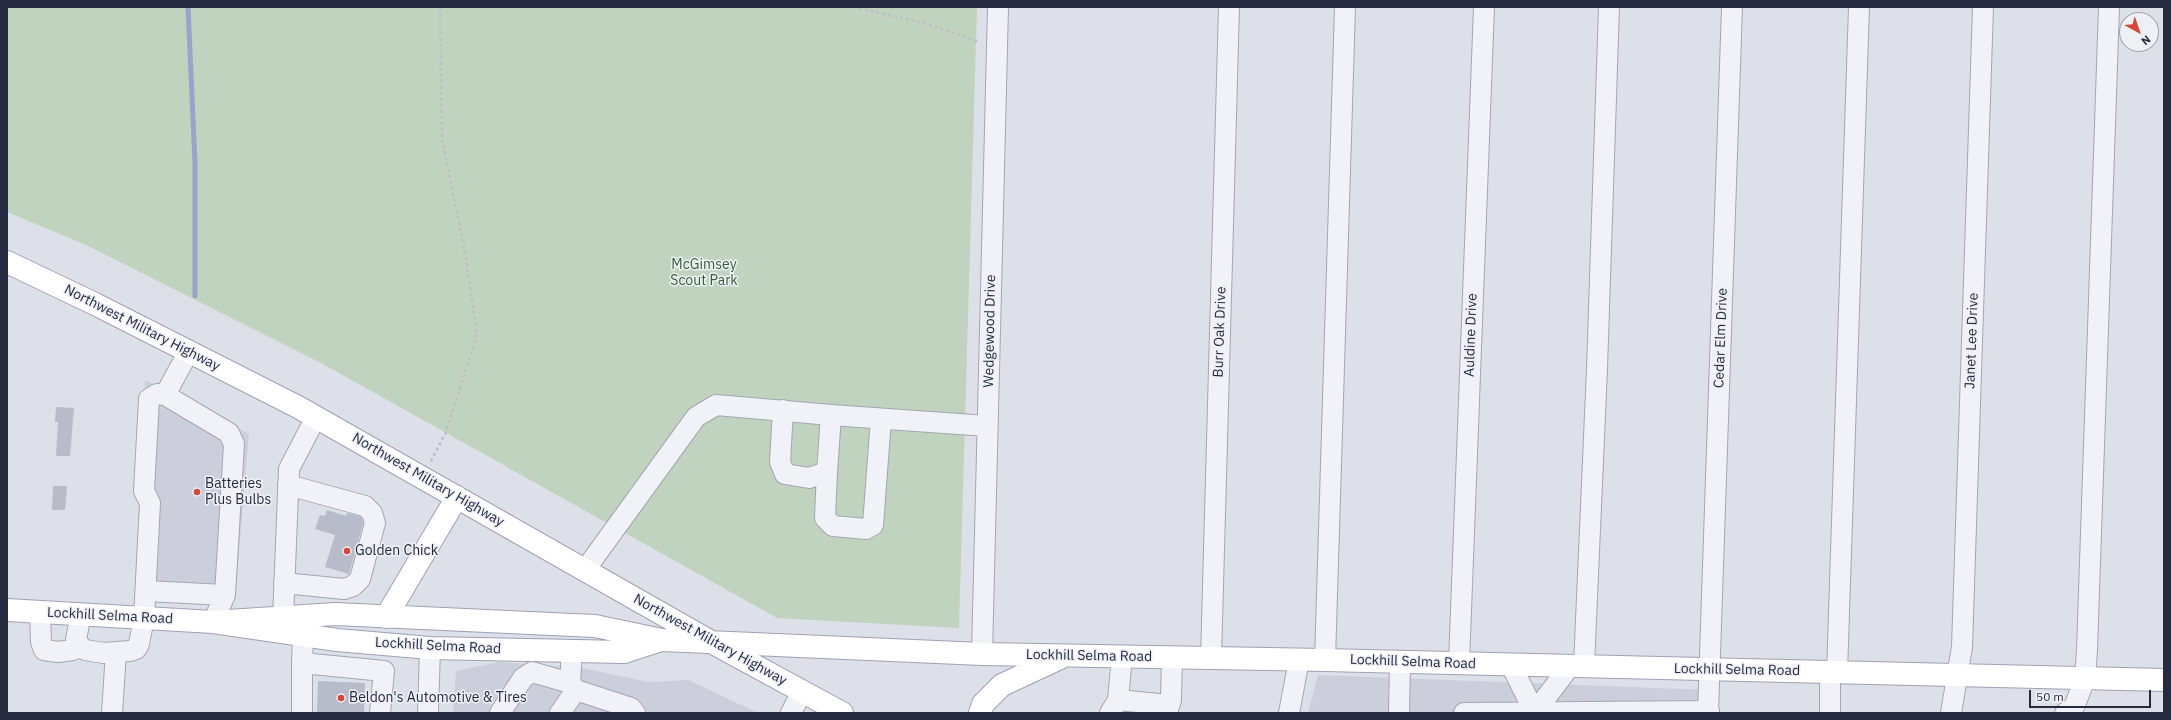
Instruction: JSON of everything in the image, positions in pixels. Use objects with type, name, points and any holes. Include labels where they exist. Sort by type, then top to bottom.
[{"type":"main road","name":"Northwest Military Highway","points":[[7,262],[190,351],[316,417],[713,642],[842,713]]},
{"type":"main road","points":[[386,616],[457,497]]},
{"type":"main road","name":"Lockhill Selma Road","points":[[7,610],[213,622],[337,640],[430,648],[624,652],[662,640]]},
{"type":"main road","name":"Lockhill Selma Road","points":[[213,622],[335,614],[595,626],[662,640],[982,654],[1325,660],[2164,680]]},
{"type":"main road","points":[[430,648],[437,638],[444,633],[452,631],[478,632],[490,630],[508,622]]},
{"type":"main road","points":[[980,713],[983,704],[1002,685],[1068,655]]},
{"type":"street","name":"Wedgewood Drive","points":[[982,654],[998,7]]},
{"type":"street","name":"Burr Oak Drive","points":[[1211,658],[1229,7]]},
{"type":"street","points":[[1325,660],[1345,7]]},
{"type":"street","name":"Auldine Drive","points":[[1459,663],[1484,7]]},
{"type":"street","points":[[1535,712],[1577,666],[1597,361],[1609,7]]},
{"type":"street","name":"Cedar Elm Drive","points":[[1708,712],[1732,7]]},
{"type":"street","points":[[1830,713],[1834,673],[1859,7]]},
{"type":"street","name":"Janet Lee Drive","points":[[1951,713],[1962,647],[1983,7]]},
{"type":"street","points":[[2065,713],[2074,707],[2085,679],[2109,7]]},
{"type":"street","points":[[165,395],[190,351]]},
{"type":"street","points":[[81,614],[76,639],[80,646],[85,650],[104,653],[116,652],[136,649],[139,644],[144,618],[150,503],[144,490],[149,399],[157,394],[165,395],[229,433],[234,444],[225,595],[213,622]]},
{"type":"street","points":[[586,570],[696,417],[716,405],[881,419],[987,426]]},
{"type":"street","points":[[783,410],[780,462],[785,474],[809,478],[826,472]]},
{"type":"street","points":[[831,415],[826,472],[825,518],[833,526],[866,528],[873,525],[881,419]]},
{"type":"street","points":[[283,618],[289,469],[316,417]]},
{"type":"street","points":[[284,583],[344,589],[353,586],[360,579],[375,523],[372,512],[365,506],[288,485]]},
{"type":"street","points":[[146,590],[225,595]]},
{"type":"street","points":[[40,612],[41,642],[44,650],[58,652],[73,650],[80,646]]},
{"type":"street","points":[[302,713],[303,635]]},
{"type":"street","points":[[428,713],[430,648]]},
{"type":"street","points":[[560,713],[573,686],[572,651]]},
{"type":"street","points":[[112,713],[116,652]]},
{"type":"street","points":[[1122,656],[1114,707],[1168,709],[1172,657]]},
{"type":"street","points":[[1289,713],[1299,660]]},
{"type":"street","points":[[1399,713],[1400,662]]},
{"type":"street","points":[[302,663],[384,671],[380,713]]},
{"type":"street","points":[[1511,665],[1535,712]]},
{"type":"street","points":[[500,713],[522,678],[532,672],[631,708],[635,713]]},
{"type":"street","points":[[791,713],[802,691]]},
{"type":"street","points":[[1464,713],[1708,712]]},
{"type":"path","points":[[418,475],[446,432],[477,334],[465,252],[442,139],[440,7]]},
{"type":"path","points":[[853,7],[920,22],[997,47]]},
{"type":"shaded area","points":[[145,380],[249,434],[235,599],[140,593]]},
{"type":"shaded area","points":[[499,662],[582,668],[649,682],[688,680],[758,713],[453,713],[456,671]]},
{"type":"shaded area","points":[[1318,675],[1710,690],[1710,713],[1308,713]]},
{"type":"green space","name":"McGimsey Scout Park","points":[[7,7],[977,7],[959,628],[777,618],[321,363],[86,245],[7,212]]},
{"type":"building","points":[[56,407],[74,408],[70,456],[56,456],[58,422],[55,422]]},
{"type":"building","points":[[53,486],[67,486],[65,510],[52,510]]},
{"type":"building","name":"Golden Chick","points":[[327,510],[346,516],[347,513],[359,516],[362,519],[363,523],[349,574],[325,567],[335,535],[315,529],[320,515],[325,516]]},
{"type":"building","name":"Beldon's Automotive & Tires","points":[[318,681],[365,683],[364,713],[317,713]]},
{"type":"waterway","points":[[188,7],[195,163],[195,296]]},
{"type":"place","name":"Batteries Plus Bulbs","points":[[197,492]]},
{"type":"place","name":"Golden Chick","points":[[347,551]]},
{"type":"place","name":"Beldon's Automotive & Tires","points":[[341,698]]}]
